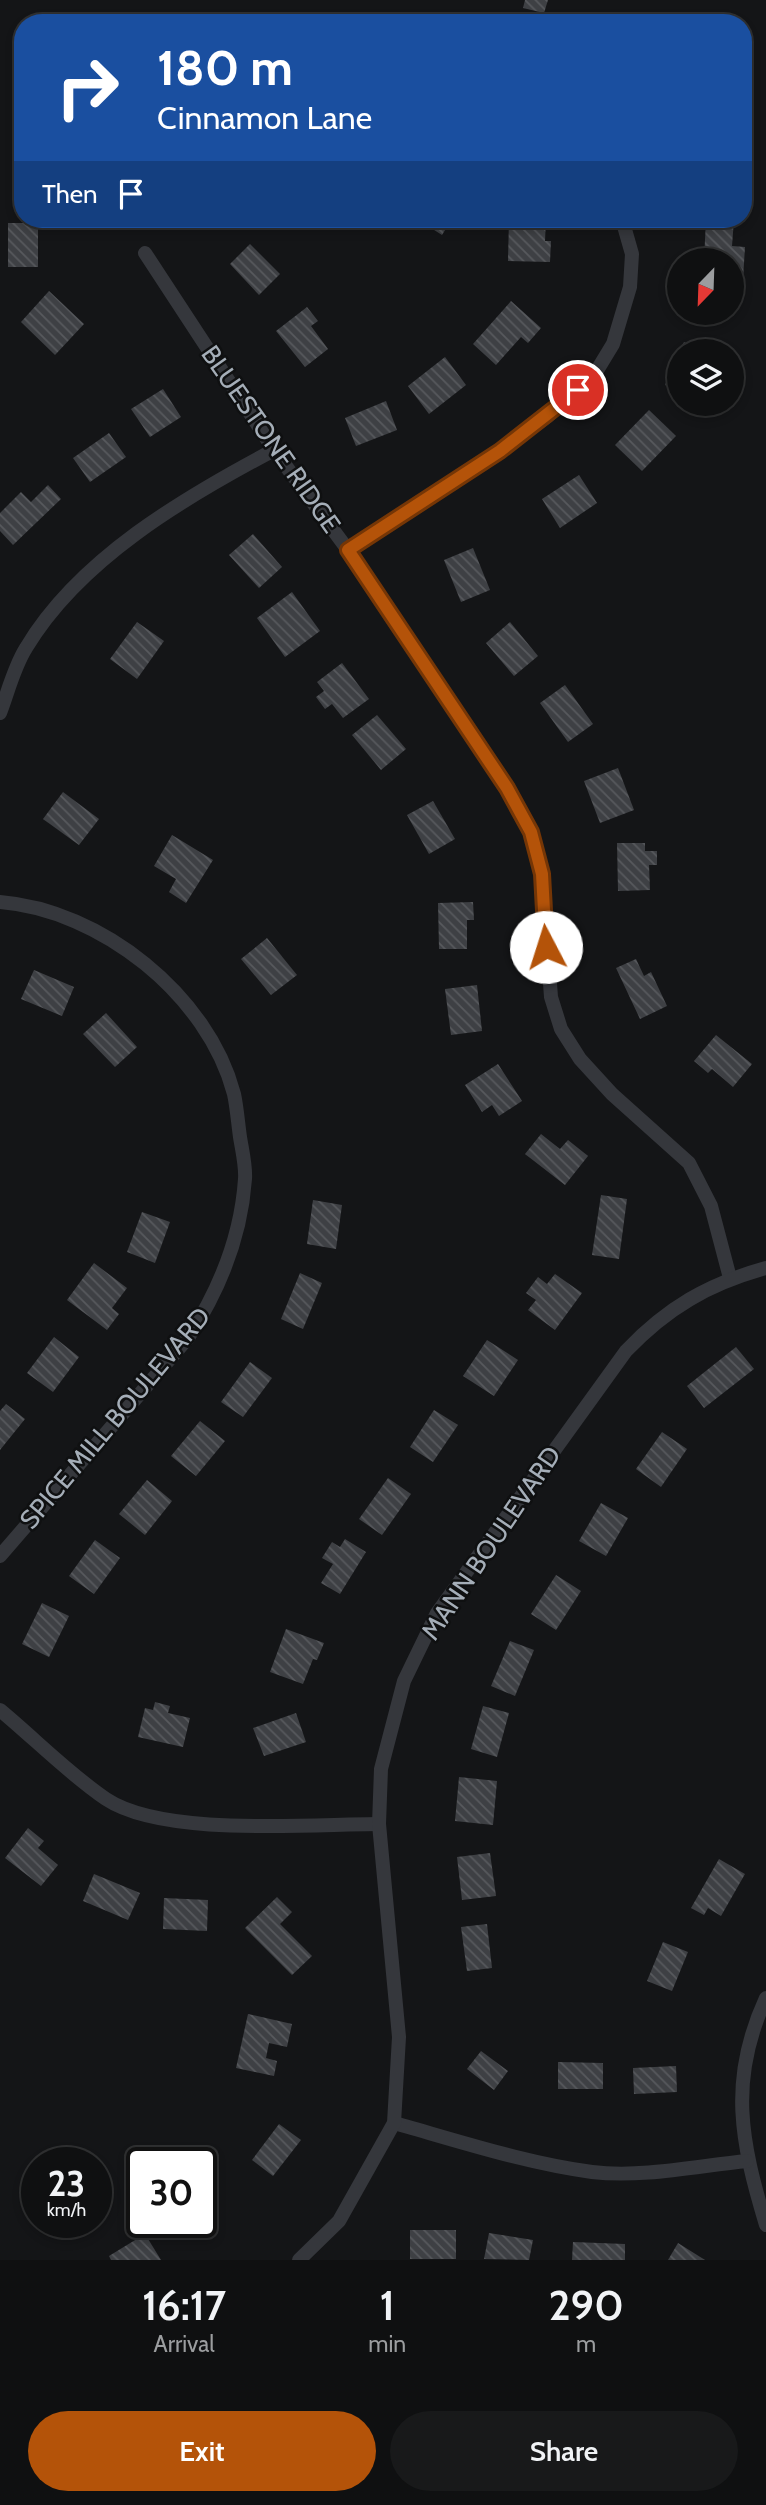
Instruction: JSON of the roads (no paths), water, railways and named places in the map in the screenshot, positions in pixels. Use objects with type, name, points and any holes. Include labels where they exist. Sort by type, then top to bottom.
[{"type":"street","points":[[348,550],[500,451],[548,416],[593,377],[613,344],[631,287],[632,254],[625,228]]},
{"type":"street","name":"BLUESTONE RIDGE","points":[[145,253],[274,450],[348,550],[507,788],[531,832],[542,874],[551,997],[561,1029],[580,1059],[612,1094],[689,1163],[711,1206],[730,1278]]},
{"type":"street","points":[[0,713],[24,650],[43,622],[79,582],[198,491],[274,450]]},
{"type":"street","name":"SPICE MILL BOULEVARD","points":[[0,902],[57,913],[97,930],[140,959],[181,998],[217,1053],[234,1094],[245,1177],[229,1261],[212,1301],[188,1338],[0,1556]]},
{"type":"street","name":"MANN BOULEVARD","points":[[299,2260],[340,2221],[394,2123],[400,2037],[379,1824],[381,1769],[404,1681],[437,1613],[626,1351],[654,1321],[730,1278],[766,1268]]},
{"type":"street","points":[[0,1710],[107,1800],[134,1811],[179,1823],[379,1824]]},
{"type":"street","points":[[766,1998],[744,2060],[741,2098],[747,2161],[766,2225]]},
{"type":"street","points":[[394,2123],[535,2161],[594,2172],[628,2172],[747,2161]]}]
